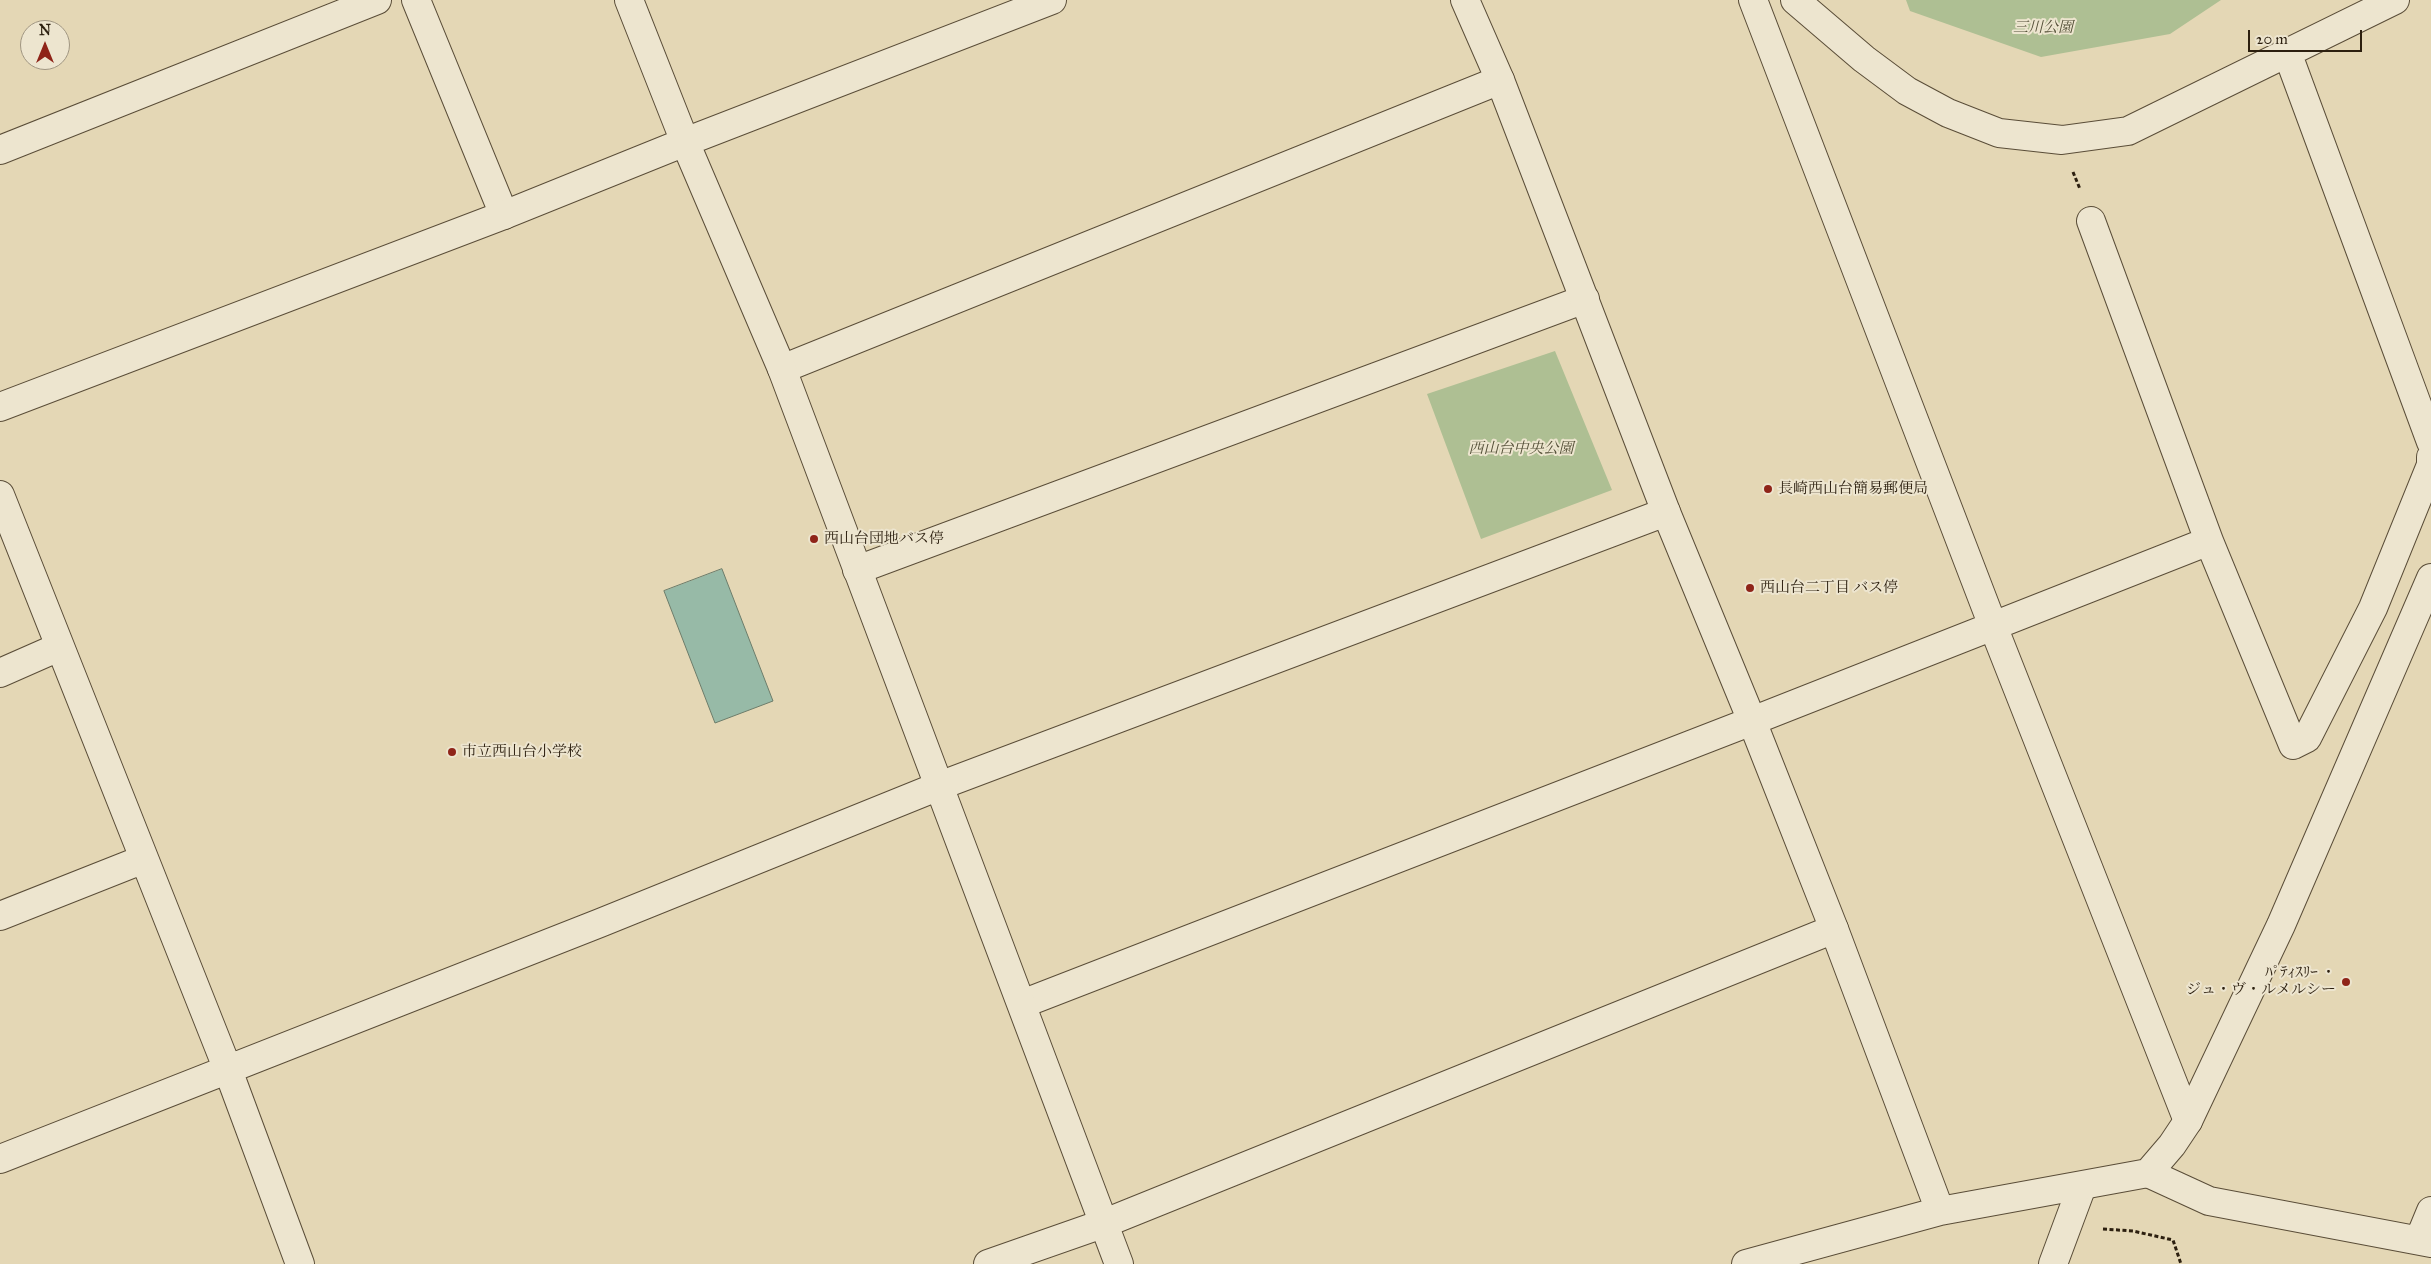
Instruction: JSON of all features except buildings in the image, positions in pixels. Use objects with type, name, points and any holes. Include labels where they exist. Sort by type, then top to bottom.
[{"type":"street","points":[[0,150],[377,0]]},
{"type":"street","points":[[416,0],[504,215]]},
{"type":"street","points":[[629,0],[685,142],[782,369],[1105,1222],[1119,1264]]},
{"type":"street","points":[[0,408],[504,215],[685,142],[1052,0]]},
{"type":"street","points":[[1466,0],[1500,80],[1666,512],[1752,721],[1834,929],[1940,1211]]},
{"type":"street","points":[[1753,0],[1993,626],[2188,1121]]},
{"type":"street","points":[[1795,0],[1864,59],[1907,91],[1940,108],[1999,133],[2062,140],[2128,132],[2395,0]]},
{"type":"street","points":[[2287,52],[2431,442]]},
{"type":"street","points":[[782,369],[1500,80]]},
{"type":"street","points":[[2090,221],[2209,541],[2293,745],[2307,738],[2373,608],[2431,465],[2431,457]]},
{"type":"street","points":[[857,570],[1584,299]]},
{"type":"street","points":[[0,495],[59,648],[228,1070],[300,1264]]},
{"type":"street","points":[[0,1159],[939,786],[1666,512]]},
{"type":"street","points":[[1022,1004],[1752,721],[2209,541]]},
{"type":"street","points":[[2148,1173],[2172,1145],[2188,1121],[2281,925],[2431,578]]},
{"type":"street","points":[[0,673],[59,648]]},
{"type":"street","points":[[0,916],[144,859]]},
{"type":"street","points":[[988,1264],[1105,1222],[1834,929]]},
{"type":"street","points":[[1746,1264],[1940,1211],[2148,1173],[2209,1201],[2425,1242],[2431,1211]]},
{"type":"street","points":[[2053,1264],[2082,1186]]},
{"type":"path","points":[[2062,140],[2090,221]]},
{"type":"path","points":[[2067,1226],[2133,1231],[2173,1240],[2181,1264]]},
{"type":"green space","name":"三川公園","points":[[1906,0],[2221,0],[2170,34],[2041,57],[1910,11]]},
{"type":"green space","name":"西山台中央公園","points":[[1555,351],[1612,490],[1481,539],[1427,394]]},
{"type":"shaded area","points":[[722,569],[773,701],[715,723],[664,591]]},
{"type":"place","name":"長崎西山台簡易郵便局","points":[[1768,489]]},
{"type":"place","name":"西山台団地バス停","points":[[814,539]]},
{"type":"place","name":"西山台二丁目 バス停","points":[[1750,588]]},
{"type":"place","name":"市立西山台小学校","points":[[452,752]]},
{"type":"place","name":"ﾊﾟﾃｨｽﾘｰ ・ ジュ・ヴ・ルメルシー","points":[[2346,982]]}]
